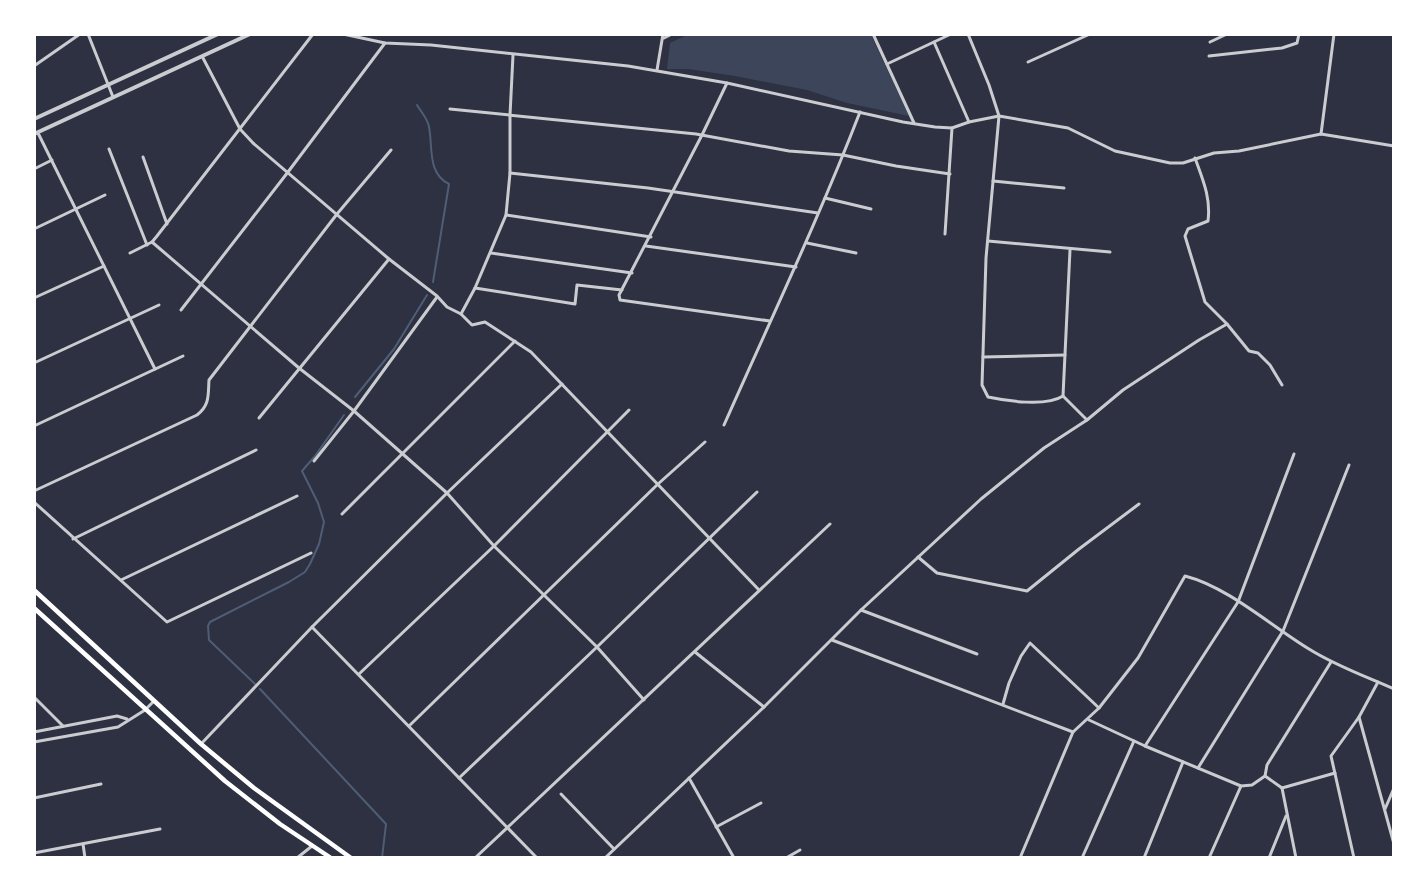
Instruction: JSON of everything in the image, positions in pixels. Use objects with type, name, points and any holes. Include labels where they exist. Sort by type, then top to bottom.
[{"type":"highway","points":[[34,590],[201,744],[303,825],[351,858]]},
{"type":"highway","points":[[34,608],[225,781],[280,824],[331,858]]},
{"type":"highway","points":[[225,781],[233,771]]},
{"type":"street","points":[[34,66],[80,34]]},
{"type":"street","points":[[88,34],[114,98]]},
{"type":"street","points":[[34,119],[218,34]]},
{"type":"street","points":[[155,369],[52,160],[36,134],[250,34]]},
{"type":"street","points":[[130,253],[152,242],[314,34]]},
{"type":"street","points":[[343,34],[385,43],[431,45],[657,70],[726,82],[914,124],[952,128],[999,116],[1068,128],[1114,151],[1170,163],[1183,163],[1195,158],[1321,134],[1394,146]]},
{"type":"street","points":[[657,70],[664,36],[672,34]]},
{"type":"street","points":[[873,34],[914,124]]},
{"type":"street","points":[[887,64],[951,34]]},
{"type":"street","points":[[968,34],[999,116],[988,241],[982,385],[988,397],[1009,401],[1055,400],[1063,396]]},
{"type":"street","points":[[1028,62],[1090,34]]},
{"type":"street","points":[[1210,42],[1227,34]]},
{"type":"street","points":[[1209,56],[1282,48],[1298,43],[1299,34]]},
{"type":"street","points":[[1321,134],[1334,34]]},
{"type":"street","points":[[934,42],[969,122]]},
{"type":"street","points":[[181,310],[385,43]]},
{"type":"street","points":[[461,314],[491,253],[506,215],[510,173],[513,55]]},
{"type":"street","points":[[202,58],[240,129],[253,143],[447,307],[461,314],[472,325],[485,322],[531,352],[759,590]]},
{"type":"street","points":[[726,82],[651,237],[619,295],[620,300],[770,321]]},
{"type":"street","points":[[450,109],[702,135],[789,151],[843,155],[950,174]]},
{"type":"street","points":[[724,426],[807,243],[860,112]]},
{"type":"street","points":[[945,234],[952,128]]},
{"type":"street","points":[[109,149],[147,245]]},
{"type":"street","points":[[34,491],[197,415],[208,403],[209,380],[337,214],[391,150]]},
{"type":"street","points":[[143,157],[167,224]]},
{"type":"street","points":[[1195,158],[1209,197],[1210,209],[1208,221],[1188,229],[1185,236],[1205,302],[1249,351],[1258,353],[1270,365],[1282,385]]},
{"type":"street","points":[[34,169],[52,160]]},
{"type":"street","points":[[510,173],[648,188],[818,213]]},
{"type":"street","points":[[993,181],[1064,188]]},
{"type":"street","points":[[34,229],[105,195]]},
{"type":"street","points":[[825,198],[871,209]]},
{"type":"street","points":[[506,215],[651,237]]},
{"type":"street","points":[[988,241],[1110,252]]},
{"type":"street","points":[[152,242],[299,368],[354,411],[447,493],[494,546],[597,648],[644,700]]},
{"type":"street","points":[[807,243],[856,253]]},
{"type":"street","points":[[646,246],[796,267]]},
{"type":"street","points":[[1070,250],[1063,396],[1087,420]]},
{"type":"street","points":[[491,253],[632,273]]},
{"type":"street","points":[[259,418],[389,259]]},
{"type":"street","points":[[34,298],[104,266]]},
{"type":"street","points":[[475,288],[575,304],[577,285],[622,290]]},
{"type":"street","points":[[314,461],[354,411],[437,297]]},
{"type":"street","points":[[34,363],[159,305]]},
{"type":"street","points":[[605,858],[764,707],[861,610],[981,499],[1035,455],[1087,420],[1123,390],[1227,324]]},
{"type":"street","points":[[342,514],[515,341]]},
{"type":"street","points":[[983,357],[1065,355]]},
{"type":"street","points":[[34,426],[183,356]]},
{"type":"street","points":[[201,744],[312,627],[447,493],[562,384]]},
{"type":"street","points":[[359,674],[494,546],[629,410]]},
{"type":"street","points":[[409,726],[658,484],[705,442]]},
{"type":"street","points":[[73,539],[256,450]]},
{"type":"street","points":[[1145,746],[1238,602],[1294,454]]},
{"type":"street","points":[[1198,768],[1229,721],[1282,631],[1349,465]]},
{"type":"street","points":[[459,778],[757,492]]},
{"type":"street","points":[[121,580],[297,496]]},
{"type":"street","points":[[34,502],[167,622],[311,553]]},
{"type":"street","points":[[917,557],[937,573],[1027,591],[1139,504]]},
{"type":"street","points":[[476,858],[830,524]]},
{"type":"street","points":[[1020,858],[1073,732],[1089,720],[1138,658],[1185,576],[1195,578],[1238,602],[1331,662],[1394,689]]},
{"type":"street","points":[[861,610],[977,654]]},
{"type":"street","points":[[312,627],[537,858]]},
{"type":"street","points":[[832,640],[1073,732]]},
{"type":"street","points":[[1004,704],[1009,683],[1021,656],[1030,644],[1099,708]]},
{"type":"street","points":[[694,652],[764,707]]},
{"type":"street","points":[[1089,720],[1241,786],[1251,785],[1265,776],[1267,765],[1331,662]]},
{"type":"street","points":[[1354,858],[1331,756],[1359,717],[1378,682]]},
{"type":"street","points":[[34,697],[63,726]]},
{"type":"street","points":[[34,742],[118,727],[145,710],[154,701]]},
{"type":"street","points":[[34,732],[117,717],[128,720]]},
{"type":"street","points":[[1359,717],[1394,844]]},
{"type":"street","points":[[73,724],[75,734]]},
{"type":"street","points":[[1082,858],[1134,741]]},
{"type":"street","points":[[1144,858],[1183,762]]},
{"type":"street","points":[[1282,788],[1335,772]]},
{"type":"street","points":[[1265,776],[1282,788],[1296,858]]},
{"type":"street","points":[[688,778],[734,858]]},
{"type":"street","points":[[34,798],[101,784]]},
{"type":"street","points":[[1209,858],[1241,786]]},
{"type":"street","points":[[1385,810],[1394,788]]},
{"type":"street","points":[[561,794],[614,849]]},
{"type":"street","points":[[716,827],[761,802]]},
{"type":"street","points":[[1269,858],[1287,814]]},
{"type":"street","points":[[34,854],[160,829]]},
{"type":"street","points":[[83,844],[85,858]]},
{"type":"street","points":[[297,858],[313,846]]},
{"type":"street","points":[[786,858],[800,850]]},
{"type":"shaded area","points":[[687,35],[871,35],[909,116],[847,103],[807,90],[735,76],[688,69],[667,69],[670,43]]},
{"type":"waterway","points":[[417,105],[428,124],[434,166],[437,173],[449,184],[433,282]]},
{"type":"waterway","points":[[355,397],[394,349],[427,295]]},
{"type":"waterway","points":[[255,684],[209,640],[208,626],[210,622],[305,572],[319,544],[324,522],[318,503],[302,471],[344,415]]},
{"type":"waterway","points":[[260,689],[386,824],[382,858]]}]
